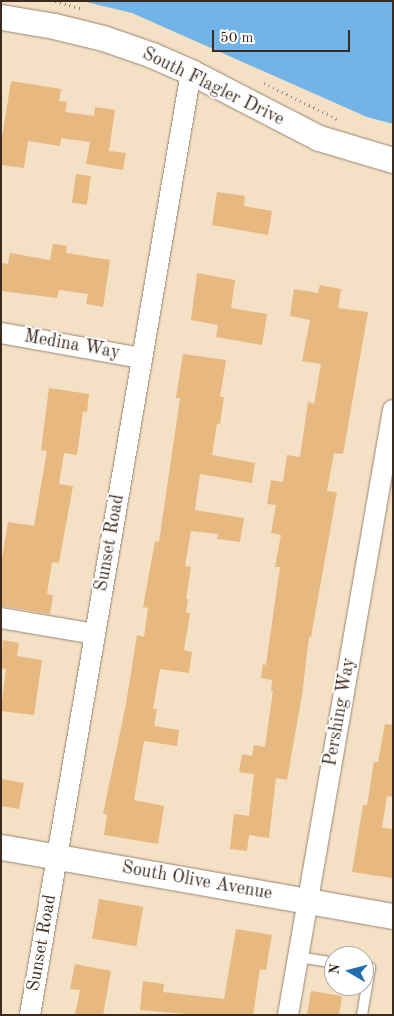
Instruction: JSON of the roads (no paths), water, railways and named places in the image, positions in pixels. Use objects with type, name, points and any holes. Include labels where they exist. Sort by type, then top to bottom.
[{"type":"street","name":"South Flagler Drive","points":[[1,17],[54,26],[104,38],[152,55],[191,72],[319,138],[393,160]]},
{"type":"street","name":"Sunset Road","points":[[30,1015],[191,72]]},
{"type":"street","name":"Medina Way","points":[[1,333],[142,358]]},
{"type":"street","name":"Pershing Way","points":[[288,1015],[393,410]]},
{"type":"street","points":[[1,618],[95,634]]},
{"type":"street","name":"South Olive Avenue","points":[[1,846],[393,916]]},
{"type":"lane","points":[[298,957],[324,961]]},
{"type":"lane","points":[[362,1015],[365,996]]},
{"type":"water","points":[[82,1],[393,1],[393,124],[367,117],[132,13]]}]
